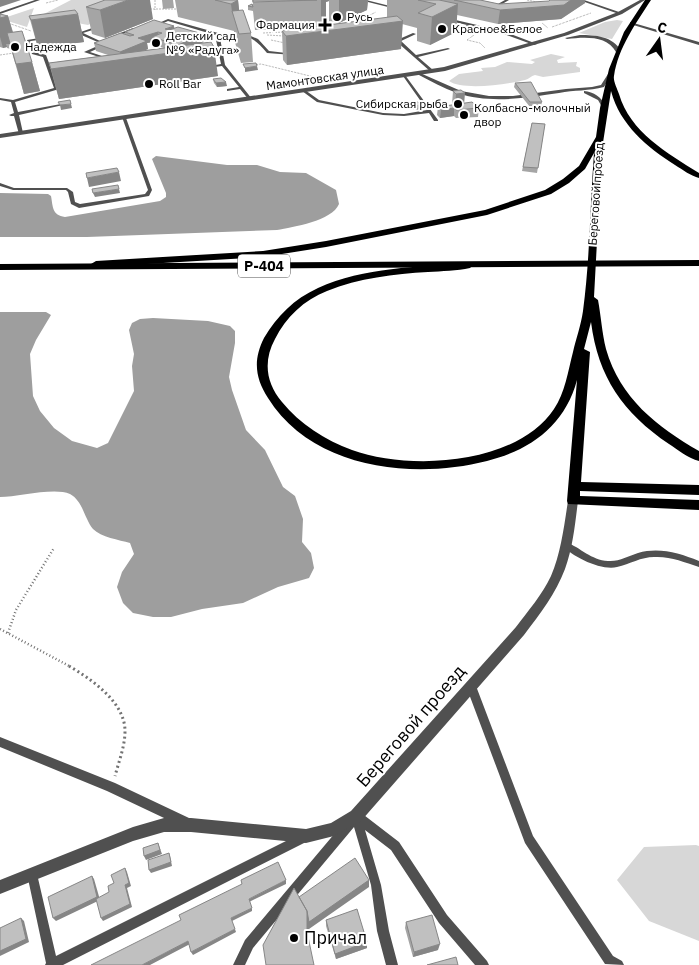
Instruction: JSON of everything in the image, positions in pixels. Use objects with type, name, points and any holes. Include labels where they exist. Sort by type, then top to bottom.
[{"type":"highway","name":"Р-404","points":[[0,267],[674,263],[699,265]]},
{"type":"main road","points":[[618,51],[632,23],[648,0]]},
{"type":"main road","name":"Береговой проезд","points":[[590,283],[600,134],[609,74],[618,51]]},
{"type":"main road","points":[[609,74],[622,110],[641,135],[667,156],[699,176]]},
{"type":"main road","points":[[38,267],[263,254],[326,244],[487,212],[548,192],[566,181],[582,167],[600,134]]},
{"type":"main road","points":[[489,264],[372,275],[340,283],[304,298],[286,311],[268,336],[262,355],[261,370],[269,392],[282,411],[300,427],[342,451],[370,460],[398,464],[426,465],[477,460],[516,446],[531,438],[554,418],[563,404],[571,382],[588,312],[590,283]]},
{"type":"main road","points":[[590,283],[601,350],[609,374],[619,391],[631,407],[650,424],[677,444],[699,457]]},
{"type":"main road","name":"Береговой проезд","points":[[573,501],[588,312]]},
{"type":"main road","points":[[574,486],[699,490]]},
{"type":"main road","points":[[573,501],[699,505]]},
{"type":"street","name":"Мамонтовская улица","points":[[0,136],[420,74],[538,43],[620,13],[643,0]]},
{"type":"street","points":[[632,23],[699,44]]},
{"type":"street","points":[[538,43],[587,37],[614,44],[618,51]]},
{"type":"street","name":"Береговой проезд","points":[[0,887],[133,834],[164,826],[191,825],[306,836],[334,829],[356,816],[520,632],[544,599],[557,575],[566,545],[573,501]]},
{"type":"lane","points":[[0,14],[38,0]]},
{"type":"lane","points":[[362,0],[403,10]]},
{"type":"lane","points":[[494,14],[485,12],[507,0]]},
{"type":"lane","points":[[581,0],[620,13]]},
{"type":"lane","points":[[395,14],[403,10]]},
{"type":"lane","points":[[441,18],[466,28]]},
{"type":"lane","points":[[81,34],[100,42],[168,20],[217,34],[224,65],[250,99]]},
{"type":"lane","points":[[154,23],[164,27]]},
{"type":"lane","points":[[64,36],[81,34],[105,24]]},
{"type":"lane","points":[[442,25],[502,32],[538,43]]},
{"type":"lane","points":[[248,29],[251,35]]},
{"type":"lane","points":[[116,62],[86,52],[138,32]]},
{"type":"lane","points":[[390,42],[398,41],[414,34]]},
{"type":"lane","points":[[218,37],[251,35],[257,38],[268,52],[298,53]]},
{"type":"lane","points":[[22,38],[29,40],[48,38]]},
{"type":"lane","points":[[29,40],[33,53],[45,56],[56,88]]},
{"type":"lane","points":[[398,41],[432,71]]},
{"type":"lane","points":[[415,56],[443,52],[448,49]]},
{"type":"lane","points":[[204,68],[224,65]]},
{"type":"lane","points":[[420,74],[448,87],[478,97],[541,96],[571,90],[588,90],[603,86],[609,74]]},
{"type":"lane","points":[[405,76],[436,120]]},
{"type":"lane","points":[[228,80],[235,79]]},
{"type":"lane","points":[[0,98],[13,101],[56,88],[66,87]]},
{"type":"lane","points":[[228,90],[242,88]]},
{"type":"lane","points":[[571,90],[595,95],[604,106]]},
{"type":"lane","points":[[304,91],[318,101],[383,114],[404,115],[430,111]]},
{"type":"lane","points":[[13,101],[14,115],[21,133]]},
{"type":"lane","points":[[14,115],[61,105]]},
{"type":"lane","points":[[0,184],[13,189],[67,189],[73,203],[79,206],[147,194],[150,190],[124,118]]},
{"type":"lane","points":[[566,545],[584,557],[605,564],[613,565],[641,555],[656,553],[676,556],[699,564]]},
{"type":"lane","points":[[472,686],[529,839],[609,960],[618,965]]},
{"type":"lane","points":[[0,742],[111,787],[191,825]]},
{"type":"lane","points":[[239,965],[249,944],[356,816]]},
{"type":"lane","points":[[356,816],[376,885],[383,931],[392,965]]},
{"type":"lane","points":[[356,816],[395,846],[443,919],[483,965]]},
{"type":"lane","points":[[32,874],[52,965],[306,836]]},
{"type":"path","points":[[155,0],[155,10]]},
{"type":"path","points":[[527,0],[541,3]]},
{"type":"path","points":[[147,8],[155,10],[183,10]]},
{"type":"path","points":[[352,24],[383,8],[403,10]]},
{"type":"path","points":[[331,15],[322,19],[343,28]]},
{"type":"path","points":[[8,23],[41,34],[45,33],[48,38]]},
{"type":"path","points":[[542,23],[548,28]]},
{"type":"path","points":[[466,28],[483,30],[467,40],[480,43]]},
{"type":"path","points":[[251,35],[291,32]]},
{"type":"path","points":[[251,35],[291,37]]},
{"type":"path","points":[[251,35],[288,44]]},
{"type":"path","points":[[473,35],[488,52]]},
{"type":"path","points":[[1,55],[16,51]]},
{"type":"path","points":[[251,65],[267,62]]},
{"type":"path","points":[[260,64],[320,78]]},
{"type":"path","points":[[8,633],[16,610],[54,548]]},
{"type":"path","points":[[0,629],[90,677],[114,701],[125,722],[125,742],[111,787]]},
{"type":"shaded area","points":[[71,0],[101,0],[126,4],[88,25],[40,16]]},
{"type":"shaded area","points":[[34,8],[27,27],[1,19]]},
{"type":"shaded area","points":[[623,21],[612,39],[579,33],[605,22]]},
{"type":"shaded area","points":[[551,54],[565,57],[557,60],[558,63],[577,62],[576,66],[580,68],[580,72],[543,77],[535,75],[525,80],[486,86],[465,86],[449,81],[459,74],[483,71],[481,68],[495,67],[507,62],[532,64],[535,62],[530,60]]},
{"type":"shaded area","points":[[156,156],[227,165],[257,165],[280,172],[306,173],[336,190],[339,204],[329,215],[321,219],[277,230],[87,237],[0,237],[0,193],[48,194],[51,196],[55,212],[65,217],[160,201],[166,197],[166,193],[152,159]]},
{"type":"shaded area","points":[[0,312],[46,312],[51,315],[30,354],[33,396],[40,411],[54,428],[72,441],[97,448],[108,443],[134,391],[132,366],[134,354],[129,330],[132,323],[140,319],[153,318],[208,321],[230,326],[235,331],[235,343],[229,377],[232,390],[246,430],[265,450],[283,487],[295,496],[303,519],[302,542],[311,553],[314,568],[309,578],[278,587],[243,603],[202,609],[171,617],[153,617],[133,613],[123,603],[117,587],[122,572],[134,554],[130,543],[96,532],[90,525],[81,505],[70,494],[46,492],[0,497]]},
{"type":"shaded area","points":[[699,846],[699,941],[649,921],[617,880],[644,847]]},
{"type":"building","points":[[105,0],[128,0],[100,10],[86,7]]},
{"type":"building","points":[[215,0],[238,0],[231,4]]},
{"type":"building","points":[[253,0],[317,0],[253,2]]},
{"type":"building","points":[[418,0],[439,0],[458,4],[432,17],[418,13],[436,4]]},
{"type":"building","points":[[454,0],[480,0],[499,4],[571,0],[564,5],[500,10]]},
{"type":"building","points":[[75,10],[78,14],[31,20],[29,16]]},
{"type":"building","points":[[243,10],[251,33],[239,34],[232,11]]},
{"type":"building","points":[[0,14],[8,16],[0,18]]},
{"type":"building","points":[[397,16],[403,21],[286,36],[282,31]]},
{"type":"building","points":[[154,20],[174,26],[165,29],[169,30],[178,27],[203,34],[178,45],[152,37],[162,33],[158,32],[138,38],[147,41],[120,52],[94,43],[121,33],[130,36],[134,35],[125,32]]},
{"type":"building","points":[[22,31],[32,62],[16,64],[7,33]]},
{"type":"building","points":[[211,42],[214,47],[51,69],[49,63]]},
{"type":"building","points":[[256,63],[257,66],[245,68],[243,64]]},
{"type":"building","points":[[221,78],[226,82],[216,83],[213,79]]},
{"type":"building","points":[[531,82],[542,102],[530,102],[515,83]]},
{"type":"building","points":[[461,90],[465,93],[456,94],[453,91]]},
{"type":"building","points":[[70,100],[71,104],[60,105],[58,102]]},
{"type":"building","points":[[418,102],[421,105],[414,106],[412,103]]},
{"type":"building","points":[[472,102],[479,108],[441,110],[438,107]]},
{"type":"building","points":[[532,123],[545,124],[538,168],[523,167]]},
{"type":"building","points":[[117,168],[119,172],[87,178],[86,173]]},
{"type":"building","points":[[118,185],[119,189],[93,193],[92,189]]},
{"type":"building","points":[[158,843],[160,850],[144,856],[143,848]]},
{"type":"building","points":[[169,853],[171,862],[149,870],[148,860]]},
{"type":"building","points":[[355,858],[369,880],[309,922],[307,911],[299,897]]},
{"type":"building","points":[[278,862],[286,880],[249,899],[252,908],[231,918],[235,929],[191,952],[188,941],[142,965],[91,965],[181,920],[179,915],[242,884],[241,880]]},
{"type":"building","points":[[125,868],[129,883],[125,885],[130,904],[101,918],[96,899],[109,892],[108,886],[114,883],[111,875]]},
{"type":"building","points":[[92,876],[97,897],[53,918],[48,897]]},
{"type":"building","name":"Причал","points":[[294,888],[307,911],[307,932],[314,965],[266,965],[263,945]]},
{"type":"building","points":[[357,909],[367,942],[335,954],[326,920]]},
{"type":"building","points":[[432,915],[440,944],[414,952],[406,922]]},
{"type":"building","points":[[21,918],[26,939],[0,951],[0,928]]},
{"type":"building","points":[[456,957],[458,965],[427,965]]},
{"type":"place","name":"Русь","points":[[337,17]]},
{"type":"place","name":"Фармация","points":[[325,25]]},
{"type":"place","name":"Красное&Белое","points":[[442,29]]},
{"type":"place","name":"Детский сад №9 «Радуга»","points":[[156,43]]},
{"type":"place","name":"Надежда","points":[[15,47]]},
{"type":"place","name":"Roll Bar","points":[[149,84]]},
{"type":"place","name":"Сибирская рыба","points":[[458,104]]},
{"type":"place","name":"Колбасно-молочный двор","points":[[464,115]]},
{"type":"place","name":"Причал","points":[[294,938]]}]
